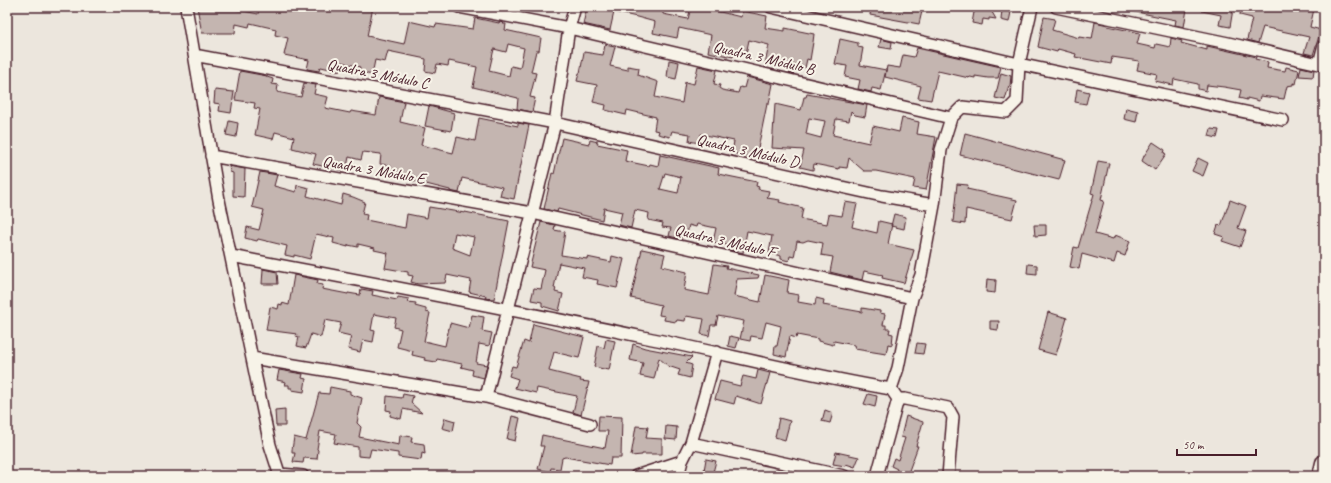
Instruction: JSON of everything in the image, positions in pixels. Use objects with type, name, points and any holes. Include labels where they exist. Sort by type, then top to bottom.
[{"type":"highway","points":[[1321,476],[1324,463]]},
{"type":"street","points":[[186,7],[219,200],[270,446],[280,475],[303,476]]},
{"type":"street","name":"Quadra 3 Módulo B","points":[[459,7],[569,28],[951,118]]},
{"type":"street","points":[[486,397],[555,123],[569,28],[575,7]]},
{"type":"street","points":[[771,7],[1019,64],[1283,120]]},
{"type":"street","points":[[891,389],[898,368],[912,298],[920,275],[934,205],[941,150],[951,118],[962,107],[1006,112],[1017,101],[1019,64],[1032,7]]},
{"type":"street","points":[[1056,7],[1228,43],[1319,64],[1324,45]]},
{"type":"street","name":"Quadra 3 Módulo C","points":[[194,55],[555,123]]},
{"type":"street","name":"Quadra 3 Módulo D","points":[[555,123],[882,196],[934,205]]},
{"type":"street","name":"Quadra 3 Módulo E","points":[[211,156],[532,213]]},
{"type":"street","name":"Quadra 3 Módulo F","points":[[532,213],[912,298]]},
{"type":"street","points":[[231,256],[509,309],[718,352],[859,384],[891,389],[898,399]]},
{"type":"street","points":[[678,476],[682,461],[691,444],[718,352]]},
{"type":"street","points":[[252,358],[486,397],[590,424]]},
{"type":"street","points":[[877,476],[898,399]]},
{"type":"street","points":[[898,399],[905,399],[948,408],[953,417],[948,476]]},
{"type":"street","points":[[691,444],[844,476]]},
{"type":"street","points":[[636,476],[682,461]]},
{"type":"building","points":[[197,7],[224,7],[258,14],[259,7],[355,7],[364,9],[364,7],[373,7],[367,36],[404,44],[409,21],[435,27],[436,24],[473,29],[475,18],[504,23],[503,24],[506,24],[505,30],[541,38],[539,51],[536,51],[531,72],[536,73],[530,97],[535,98],[532,112],[517,109],[518,98],[473,87],[477,67],[449,61],[448,66],[437,64],[435,73],[425,71],[426,59],[388,51],[385,62],[375,60],[372,75],[359,72],[360,67],[341,62],[339,71],[321,67],[319,71],[307,69],[309,60],[284,55],[288,38],[275,35],[276,29],[250,23],[249,27],[236,24],[235,33],[202,33]],"holes":[[[508,44],[524,48],[520,68],[511,66],[509,76],[489,71],[494,49],[506,52]]]},
{"type":"building","points":[[587,7],[663,7],[663,14],[688,19],[691,7],[717,7],[716,11],[741,17],[742,11],[767,16],[765,28],[785,31],[785,28],[814,34],[810,60],[807,59],[805,68],[783,62],[782,67],[765,64],[769,45],[749,40],[746,54],[734,52],[733,57],[708,52],[711,35],[679,28],[677,38],[653,33],[655,22],[614,12],[610,30],[583,24]]},
{"type":"building","points":[[871,7],[923,7],[919,24],[870,15]]},
{"type":"building","points":[[975,7],[989,7],[996,19],[983,19],[982,25],[972,23]]},
{"type":"building","points":[[1131,7],[1176,7],[1187,9],[1184,27],[1175,25],[1176,20],[1131,11]]},
{"type":"building","points":[[1203,7],[1226,7],[1233,9],[1230,27],[1219,25],[1221,15],[1202,11]]},
{"type":"building","points":[[1241,7],[1305,7],[1314,9],[1310,27],[1321,30],[1313,55],[1304,53],[1309,37],[1263,27],[1258,43],[1247,40],[1252,18],[1240,15]]},
{"type":"building","points":[[1002,10],[1011,12],[1009,22],[1001,20]]},
{"type":"building","points":[[1044,17],[1055,19],[1052,30],[1079,38],[1092,39],[1095,22],[1140,33],[1137,44],[1155,48],[1156,44],[1170,47],[1171,38],[1182,41],[1181,43],[1207,50],[1207,46],[1256,57],[1255,59],[1268,62],[1267,68],[1285,71],[1286,67],[1299,70],[1296,84],[1293,83],[1293,85],[1287,86],[1284,99],[1260,96],[1259,101],[1239,98],[1241,90],[1207,85],[1206,91],[1198,89],[1198,84],[1174,79],[1173,85],[1155,81],[1157,74],[1137,70],[1139,61],[1112,57],[1111,64],[1075,57],[1076,54],[1058,49],[1057,52],[1038,47]]},
{"type":"building","points":[[840,39],[858,43],[858,47],[863,48],[860,65],[886,70],[881,90],[872,88],[871,92],[858,89],[860,80],[845,77],[847,66],[835,64]]},
{"type":"building","points":[[881,39],[892,42],[891,49],[879,47]]},
{"type":"building","points":[[605,45],[615,47],[610,66],[628,70],[628,66],[639,68],[638,75],[658,82],[655,97],[682,103],[685,82],[694,84],[698,66],[717,70],[714,84],[720,85],[719,88],[722,90],[738,93],[740,87],[744,88],[747,77],[773,84],[769,104],[767,104],[756,158],[732,153],[734,141],[701,134],[699,143],[689,141],[690,134],[672,131],[670,137],[658,134],[659,131],[654,130],[656,117],[627,110],[626,115],[605,110],[606,105],[593,102],[597,85],[577,81],[584,52],[603,55]]},
{"type":"building","points":[[917,48],[1001,67],[998,78],[975,76],[975,78],[969,78],[938,71],[931,100],[918,98],[921,86],[885,77],[887,66],[900,68],[903,55],[914,57]]},
{"type":"building","points":[[669,60],[679,62],[676,79],[667,77]]},
{"type":"building","points":[[1301,67],[1314,70],[1313,77],[1299,76]]},
{"type":"building","points":[[240,71],[267,76],[273,79],[272,84],[278,85],[277,92],[301,97],[304,83],[316,85],[314,94],[328,97],[325,108],[350,113],[351,111],[376,115],[379,97],[404,102],[400,122],[425,128],[421,145],[453,153],[457,137],[475,141],[479,118],[518,126],[518,123],[529,125],[514,199],[500,196],[502,187],[462,178],[459,193],[402,178],[403,173],[390,170],[391,166],[380,164],[381,154],[363,152],[361,160],[349,157],[346,171],[313,164],[316,154],[292,148],[294,137],[275,132],[273,139],[255,135],[260,109],[254,108],[255,103],[235,100]]},
{"type":"building","points":[[1001,73],[1011,76],[1010,86],[1005,100],[995,98]]},
{"type":"building","points":[[1077,89],[1089,92],[1086,104],[1075,102]]},
{"type":"building","points":[[215,90],[234,92],[231,113],[219,111],[220,104],[214,103]]},
{"type":"building","points":[[807,94],[867,105],[865,117],[855,115],[851,111],[849,121],[836,119],[833,135],[869,143],[873,126],[899,132],[902,118],[919,122],[917,134],[936,137],[926,190],[913,188],[915,179],[876,171],[864,171],[849,158],[847,168],[839,167],[839,169],[814,164],[813,170],[800,167],[804,150],[772,148],[775,104],[801,110],[804,97],[806,97]],"holes":[[[809,118],[825,121],[821,138],[806,134]]]},
{"type":"building","points":[[429,106],[454,113],[451,131],[425,126]]},
{"type":"building","points":[[1126,108],[1138,111],[1136,122],[1124,119]]},
{"type":"building","points":[[229,121],[238,123],[236,137],[226,135]]},
{"type":"building","points":[[1211,129],[1219,130],[1217,138],[1209,136]]},
{"type":"building","points":[[965,133],[1065,160],[1059,180],[960,155]]},
{"type":"building","points":[[562,138],[589,144],[590,140],[598,142],[597,144],[627,150],[625,161],[649,166],[650,164],[658,166],[660,155],[719,168],[718,174],[757,182],[756,186],[759,187],[758,189],[769,191],[767,198],[780,200],[779,202],[803,208],[801,219],[827,224],[829,214],[842,216],[845,202],[857,204],[852,227],[877,233],[879,221],[892,224],[888,244],[914,250],[904,283],[882,278],[883,275],[864,271],[862,280],[830,272],[833,257],[821,255],[823,243],[808,240],[803,242],[797,241],[794,257],[790,256],[789,261],[781,259],[781,256],[769,253],[772,236],[747,231],[743,253],[730,250],[731,246],[713,242],[716,228],[697,224],[696,227],[689,225],[687,234],[683,233],[681,239],[669,236],[671,228],[662,227],[663,223],[648,220],[649,213],[635,210],[631,228],[619,225],[622,212],[604,208],[602,220],[558,209],[557,212],[544,209],[552,173],[554,174]],"holes":[[[665,173],[681,177],[678,193],[660,189]]]},
{"type":"building","points":[[1153,142],[1165,150],[1164,153],[1166,154],[1155,170],[1142,161]]},
{"type":"building","points":[[1198,158],[1208,163],[1203,176],[1192,171]]},
{"type":"building","points":[[1098,161],[1109,163],[1101,200],[1104,201],[1095,234],[1113,239],[1115,235],[1130,241],[1125,256],[1117,253],[1114,263],[1082,254],[1079,269],[1070,267],[1074,247],[1078,248],[1094,194],[1091,193]]},
{"type":"building","points":[[229,166],[245,169],[244,197],[233,196],[233,173],[230,172]]},
{"type":"building","points":[[260,172],[277,175],[274,186],[296,192],[297,185],[309,188],[307,196],[341,205],[343,194],[353,197],[365,202],[362,214],[367,215],[366,220],[405,228],[407,214],[427,218],[429,207],[465,212],[509,221],[494,299],[485,298],[486,296],[469,292],[471,280],[447,275],[445,283],[418,284],[411,282],[413,276],[408,275],[408,272],[385,268],[388,253],[358,244],[358,247],[348,245],[348,247],[333,243],[334,238],[316,234],[310,259],[294,255],[294,257],[285,255],[287,246],[258,239],[257,241],[245,238],[247,227],[259,230],[264,210],[252,207]],"holes":[[[455,233],[474,237],[470,255],[452,248]]]},
{"type":"building","points":[[957,184],[968,185],[967,189],[1017,200],[1012,219],[966,209],[965,224],[953,222]]},
{"type":"building","points":[[1230,200],[1246,206],[1238,228],[1246,231],[1240,247],[1222,241],[1224,237],[1215,234],[1218,225],[1221,226]]},
{"type":"building","points":[[894,214],[906,217],[904,229],[891,226]]},
{"type":"building","points":[[541,222],[555,225],[554,230],[565,232],[561,255],[587,259],[587,257],[611,262],[612,256],[624,259],[617,288],[597,284],[598,280],[582,277],[584,268],[559,263],[554,288],[556,288],[555,292],[563,294],[559,311],[542,306],[542,302],[531,300],[534,288],[541,289],[545,270],[530,267]]},
{"type":"building","points":[[1034,225],[1046,225],[1046,235],[1035,236]]},
{"type":"building","points":[[642,249],[665,254],[662,266],[687,272],[684,290],[709,295],[714,264],[759,275],[758,278],[737,279],[734,296],[760,302],[765,275],[789,280],[787,293],[799,295],[798,302],[815,305],[816,298],[824,300],[823,305],[862,312],[862,308],[880,311],[880,313],[885,314],[883,325],[886,325],[886,329],[890,329],[889,333],[893,334],[892,345],[888,344],[886,354],[855,349],[854,345],[834,341],[833,345],[818,341],[818,339],[797,335],[796,338],[790,336],[786,357],[774,354],[781,326],[766,322],[762,338],[751,336],[750,341],[740,339],[744,321],[718,316],[716,325],[711,325],[709,336],[701,334],[704,319],[686,316],[685,321],[677,320],[676,322],[664,320],[665,316],[659,315],[661,305],[631,298]]},
{"type":"building","points":[[1028,264],[1037,265],[1037,274],[1027,273]]},
{"type":"building","points":[[263,269],[277,272],[278,284],[262,284]]},
{"type":"building","points":[[294,275],[318,280],[317,284],[323,285],[322,289],[360,295],[361,289],[373,291],[372,295],[397,300],[398,297],[409,299],[408,302],[416,303],[415,306],[426,309],[426,312],[430,313],[424,341],[445,346],[450,323],[469,328],[472,315],[484,317],[482,331],[492,333],[489,346],[479,344],[476,363],[487,365],[484,378],[472,375],[473,370],[461,367],[462,364],[437,359],[436,362],[424,360],[425,358],[412,355],[413,351],[397,347],[401,329],[394,327],[396,318],[374,314],[371,330],[375,331],[373,342],[363,340],[360,352],[348,349],[351,336],[338,333],[341,323],[325,320],[321,337],[311,334],[306,348],[297,346],[299,337],[296,336],[297,334],[266,330],[270,307],[278,309],[279,304],[282,305],[282,303],[289,305]]},
{"type":"building","points":[[987,279],[996,280],[995,293],[986,292]]},
{"type":"building","points":[[1048,312],[1067,318],[1056,355],[1038,350]]},
{"type":"building","points":[[990,321],[999,321],[998,330],[990,329]]},
{"type":"building","points":[[533,324],[584,337],[579,358],[554,352],[549,371],[581,379],[580,381],[589,382],[581,415],[573,412],[577,396],[537,388],[536,393],[515,388],[518,379],[509,376],[512,366],[516,367],[524,341],[529,343]]},
{"type":"building","points":[[730,336],[739,338],[736,348],[728,346]]},
{"type":"building","points":[[606,339],[615,341],[609,370],[594,367],[598,346],[604,348]]},
{"type":"building","points":[[917,343],[925,344],[923,354],[915,353]]},
{"type":"building","points":[[633,344],[645,348],[692,357],[686,363],[692,365],[690,378],[678,375],[680,370],[668,366],[659,358],[654,379],[640,376],[643,363],[630,360]]},
{"type":"building","points":[[279,370],[303,374],[302,378],[306,379],[304,392],[292,390],[292,388],[289,388],[289,385],[285,385],[286,382],[277,380]]},
{"type":"building","points":[[758,370],[770,373],[761,404],[736,396],[734,404],[715,399],[720,381],[740,386],[743,376],[756,379]]},
{"type":"building","points":[[330,387],[350,391],[350,394],[362,398],[357,423],[361,427],[359,437],[399,445],[400,435],[412,437],[411,442],[424,444],[425,454],[422,453],[421,460],[398,457],[398,453],[371,449],[369,457],[358,456],[358,447],[334,443],[336,434],[320,431],[317,459],[304,458],[303,463],[293,462],[295,453],[292,453],[294,437],[306,440],[319,393],[329,394]]},
{"type":"building","points":[[403,394],[413,396],[411,403],[422,413],[403,409],[401,419],[390,416],[391,411],[386,410],[387,396],[402,398]]},
{"type":"building","points":[[868,394],[877,396],[875,407],[864,404]]},
{"type":"building","points":[[285,409],[285,426],[276,426],[275,410]]},
{"type":"building","points":[[825,410],[833,413],[830,423],[822,421]]},
{"type":"building","points":[[512,416],[520,418],[515,441],[507,439]]},
{"type":"building","points":[[599,416],[622,417],[621,458],[611,458],[610,465],[565,457],[562,458],[560,469],[551,468],[550,472],[538,469],[544,446],[540,446],[542,435],[605,448],[608,431],[598,431]]},
{"type":"building","points":[[906,416],[923,422],[916,446],[918,446],[907,476],[895,476],[897,469],[891,466],[894,458],[898,460],[905,438],[901,437]]},
{"type":"building","points":[[445,418],[455,421],[453,431],[442,428]]},
{"type":"building","points":[[779,418],[790,421],[785,440],[775,437]]},
{"type":"building","points":[[636,426],[648,427],[646,438],[662,439],[662,454],[642,454],[631,456]]},
{"type":"building","points":[[666,426],[677,427],[676,440],[665,439]]},
{"type":"building","points":[[836,452],[859,457],[855,467],[846,464],[845,466],[833,464]]},
{"type":"building","points":[[706,459],[716,461],[712,476],[703,476]]}]
